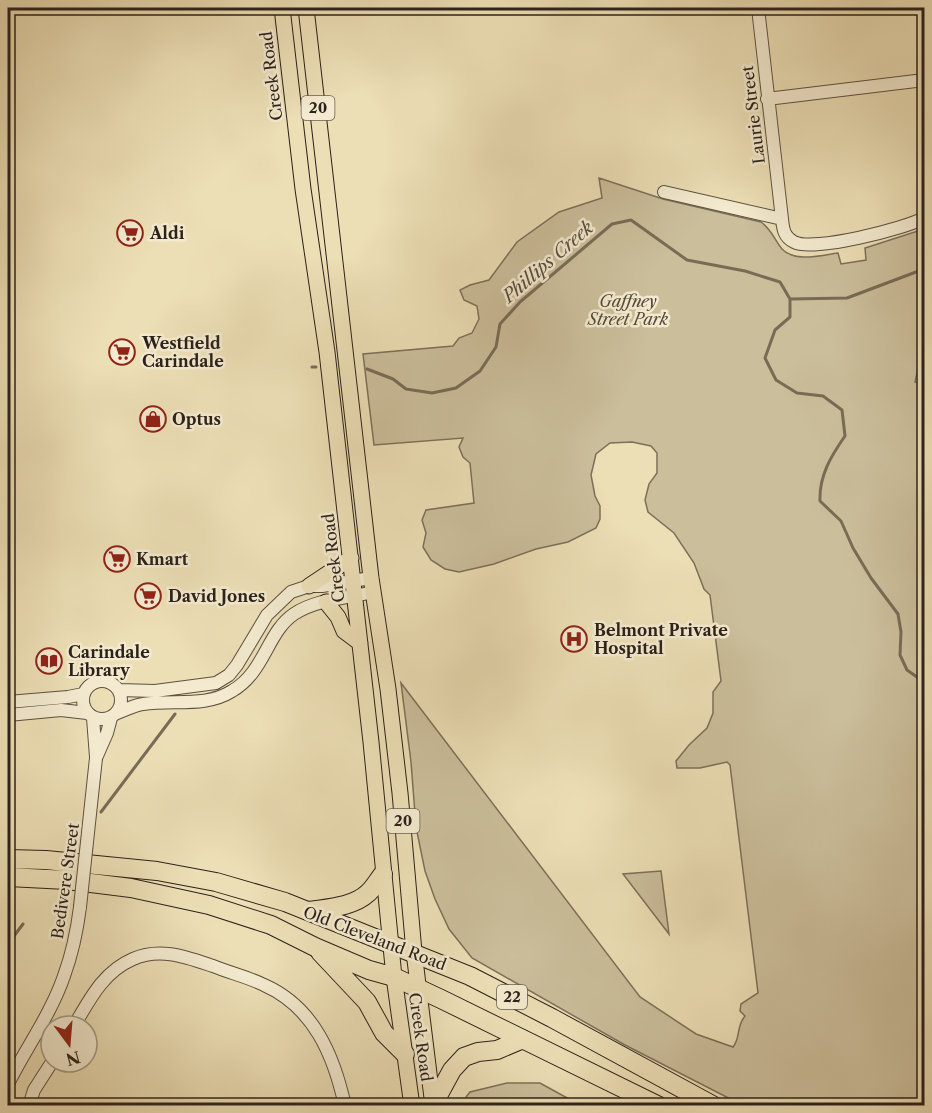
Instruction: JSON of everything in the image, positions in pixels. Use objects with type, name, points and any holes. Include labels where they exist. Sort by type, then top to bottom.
[{"type":"highway","name":"Old Cleveland Road","points":[[8,859],[75,862],[187,876],[256,893],[309,911],[470,975],[714,1106]]},
{"type":"highway","points":[[309,911],[340,906],[355,900],[369,892],[383,874]]},
{"type":"highway","name":"Old Cleveland Road","points":[[8,877],[98,884],[173,896],[271,925],[369,970],[394,977],[659,1106]]},
{"type":"highway","points":[[315,947],[367,1002],[384,1033],[405,1054]]},
{"type":"highway","points":[[433,1105],[452,1070],[464,1057],[478,1052],[497,1050],[524,1039]]},
{"type":"main road","name":"Creek Road","points":[[282,8],[303,189],[327,352],[355,589],[390,943],[412,1106]]},
{"type":"main road","name":"Creek Road","points":[[306,8],[372,585],[388,689],[414,952],[433,1105]]},
{"type":"main road","points":[[309,586],[351,558]]},
{"type":"main road","points":[[326,602],[334,611],[344,631],[360,643]]},
{"type":"street","name":"Laurie Street","points":[[758,8],[782,219]]},
{"type":"street","points":[[767,99],[924,80]]},
{"type":"street","points":[[664,192],[782,219],[784,232],[794,242],[805,245],[869,236],[924,218]]},
{"type":"street","points":[[90,715],[82,704],[84,693],[98,681],[110,683],[119,690],[144,698],[207,701],[225,695],[244,683],[289,617],[302,609],[372,585]]},
{"type":"street","points":[[8,716],[51,710],[90,715],[99,720],[114,715],[144,698],[216,683],[229,675],[274,607],[291,592],[309,586],[355,589]]},
{"type":"street","points":[[114,715],[121,702],[119,690]]},
{"type":"street","points":[[8,702],[68,697],[84,693]]},
{"type":"street","name":"Bedivere Street","points":[[8,1084],[12,1071],[45,1017],[64,977],[77,929],[96,758],[90,715]]},
{"type":"street","name":"Bedivere Street","points":[[96,758],[114,715]]},
{"type":"street","points":[[81,1014],[100,983],[115,969],[148,954],[179,955],[264,985],[282,995],[314,1026],[328,1049],[339,1079],[345,1106]]},
{"type":"street","points":[[29,1106],[34,1090],[44,1074]]},
{"type":"green space","name":"Gaffney Street Park","points":[[599,178],[663,199],[761,222],[787,253],[809,257],[838,253],[841,264],[866,260],[865,248],[924,229],[924,361],[920,360],[915,382],[924,385],[920,436],[924,480],[924,1105],[742,1105],[625,1045],[472,958],[449,929],[425,871],[416,827],[401,683],[640,997],[696,1034],[733,1047],[745,1016],[740,1011],[741,1004],[758,993],[730,765],[727,762],[700,768],[677,768],[676,761],[707,728],[713,713],[713,692],[721,681],[710,595],[704,589],[694,563],[674,533],[648,512],[645,500],[649,484],[657,473],[657,453],[651,446],[632,442],[610,443],[596,454],[591,475],[595,496],[600,506],[600,519],[596,528],[568,542],[459,572],[445,569],[431,560],[423,547],[426,533],[422,520],[426,510],[474,503],[470,463],[463,457],[459,447],[463,438],[374,445],[363,354],[453,346],[459,338],[472,333],[479,319],[477,306],[464,300],[460,290],[489,280],[517,242],[559,212],[602,198]]},
{"type":"green space","points":[[661,871],[669,934],[623,874]]},
{"type":"green space","points":[[507,1083],[540,1083],[580,1105],[467,1105],[466,1097],[470,1092]]},
{"type":"waterway","name":"Phillips Creek","points":[[367,369],[393,379],[406,389],[432,393],[456,388],[480,371],[496,347],[500,324],[520,302],[612,224],[631,220],[687,260],[745,271],[780,282],[790,299],[790,317],[775,330],[765,358],[776,380],[797,393],[823,396],[842,410],[845,436],[827,467],[820,492],[820,501],[841,521],[853,548],[871,578],[898,614],[901,632],[900,655],[907,670],[924,682]]},
{"type":"waterway","points":[[790,299],[847,298],[924,269]]},
{"type":"waterway","name":"Phillips Creek","points":[[101,812],[175,714]]},
{"type":"waterway","name":"Phillips Creek","points":[[8,944],[23,924]]},
{"type":"place","name":"Aldi","points":[[130,233]]},
{"type":"place","name":"Westfield Carindale","points":[[122,352]]},
{"type":"place","name":"Optus","points":[[153,419]]},
{"type":"place","name":"Kmart","points":[[117,559]]},
{"type":"place","name":"David Jones","points":[[148,596]]},
{"type":"place","name":"Belmont Private Hospital","points":[[574,639]]},
{"type":"place","name":"Carindale Library","points":[[49,661]]}]
